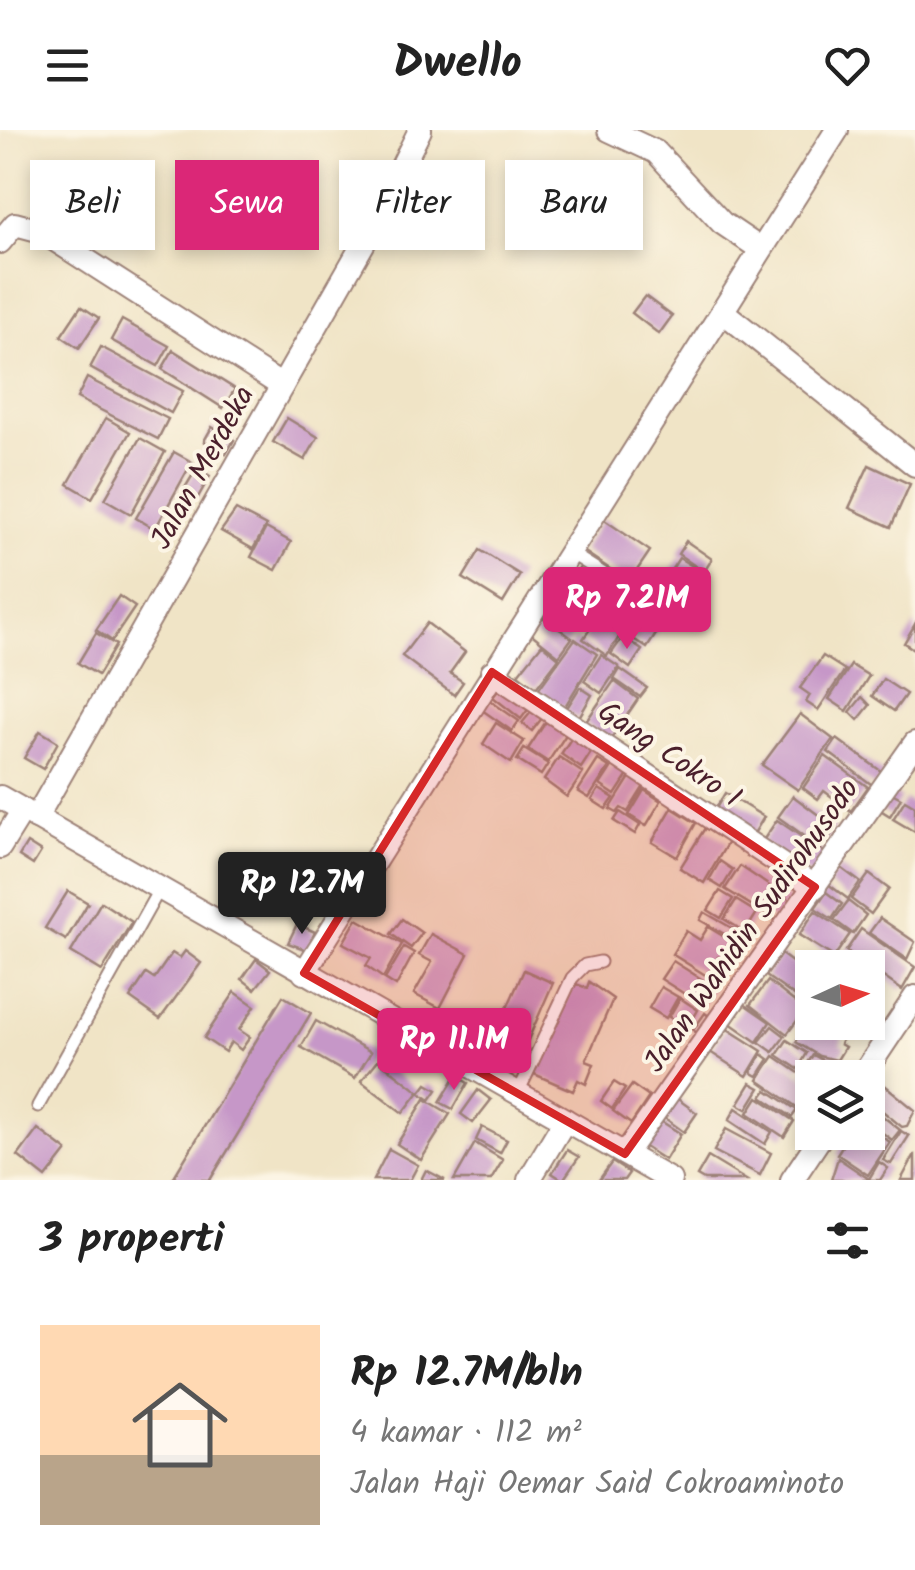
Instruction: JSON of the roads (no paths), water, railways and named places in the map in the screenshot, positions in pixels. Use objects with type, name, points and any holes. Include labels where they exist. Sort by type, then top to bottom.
[{"type":"street","points":[[282,386],[366,238],[420,130]]},
{"type":"street","points":[[608,130],[656,152],[722,223],[759,248]]},
{"type":"street","points":[[304,973],[836,130]]},
{"type":"street","name":"Jalan Merdeka","points":[[0,242],[15,224],[42,231],[282,386],[29,814],[0,847]]},
{"type":"street","points":[[722,311],[915,465]]},
{"type":"street","name":"Gang Cokro I","points":[[492,672],[816,887]]},
{"type":"street","name":"Jalan Wahidin Sudirohusodo","points":[[629,1148],[915,743]]},
{"type":"street","points":[[0,796],[518,1094],[629,1148],[670,1180]]},
{"type":"street","points":[[873,1060],[915,997]]},
{"type":"street","points":[[529,1180],[565,1120]]},
{"type":"street","points":[[792,1180],[812,1150]]},
{"type":"lane","points":[[569,552],[656,608]]},
{"type":"lane","points":[[38,1106],[160,888]]},
{"type":"lane","points":[[518,1094],[572,978],[585,965],[600,962]]}]
